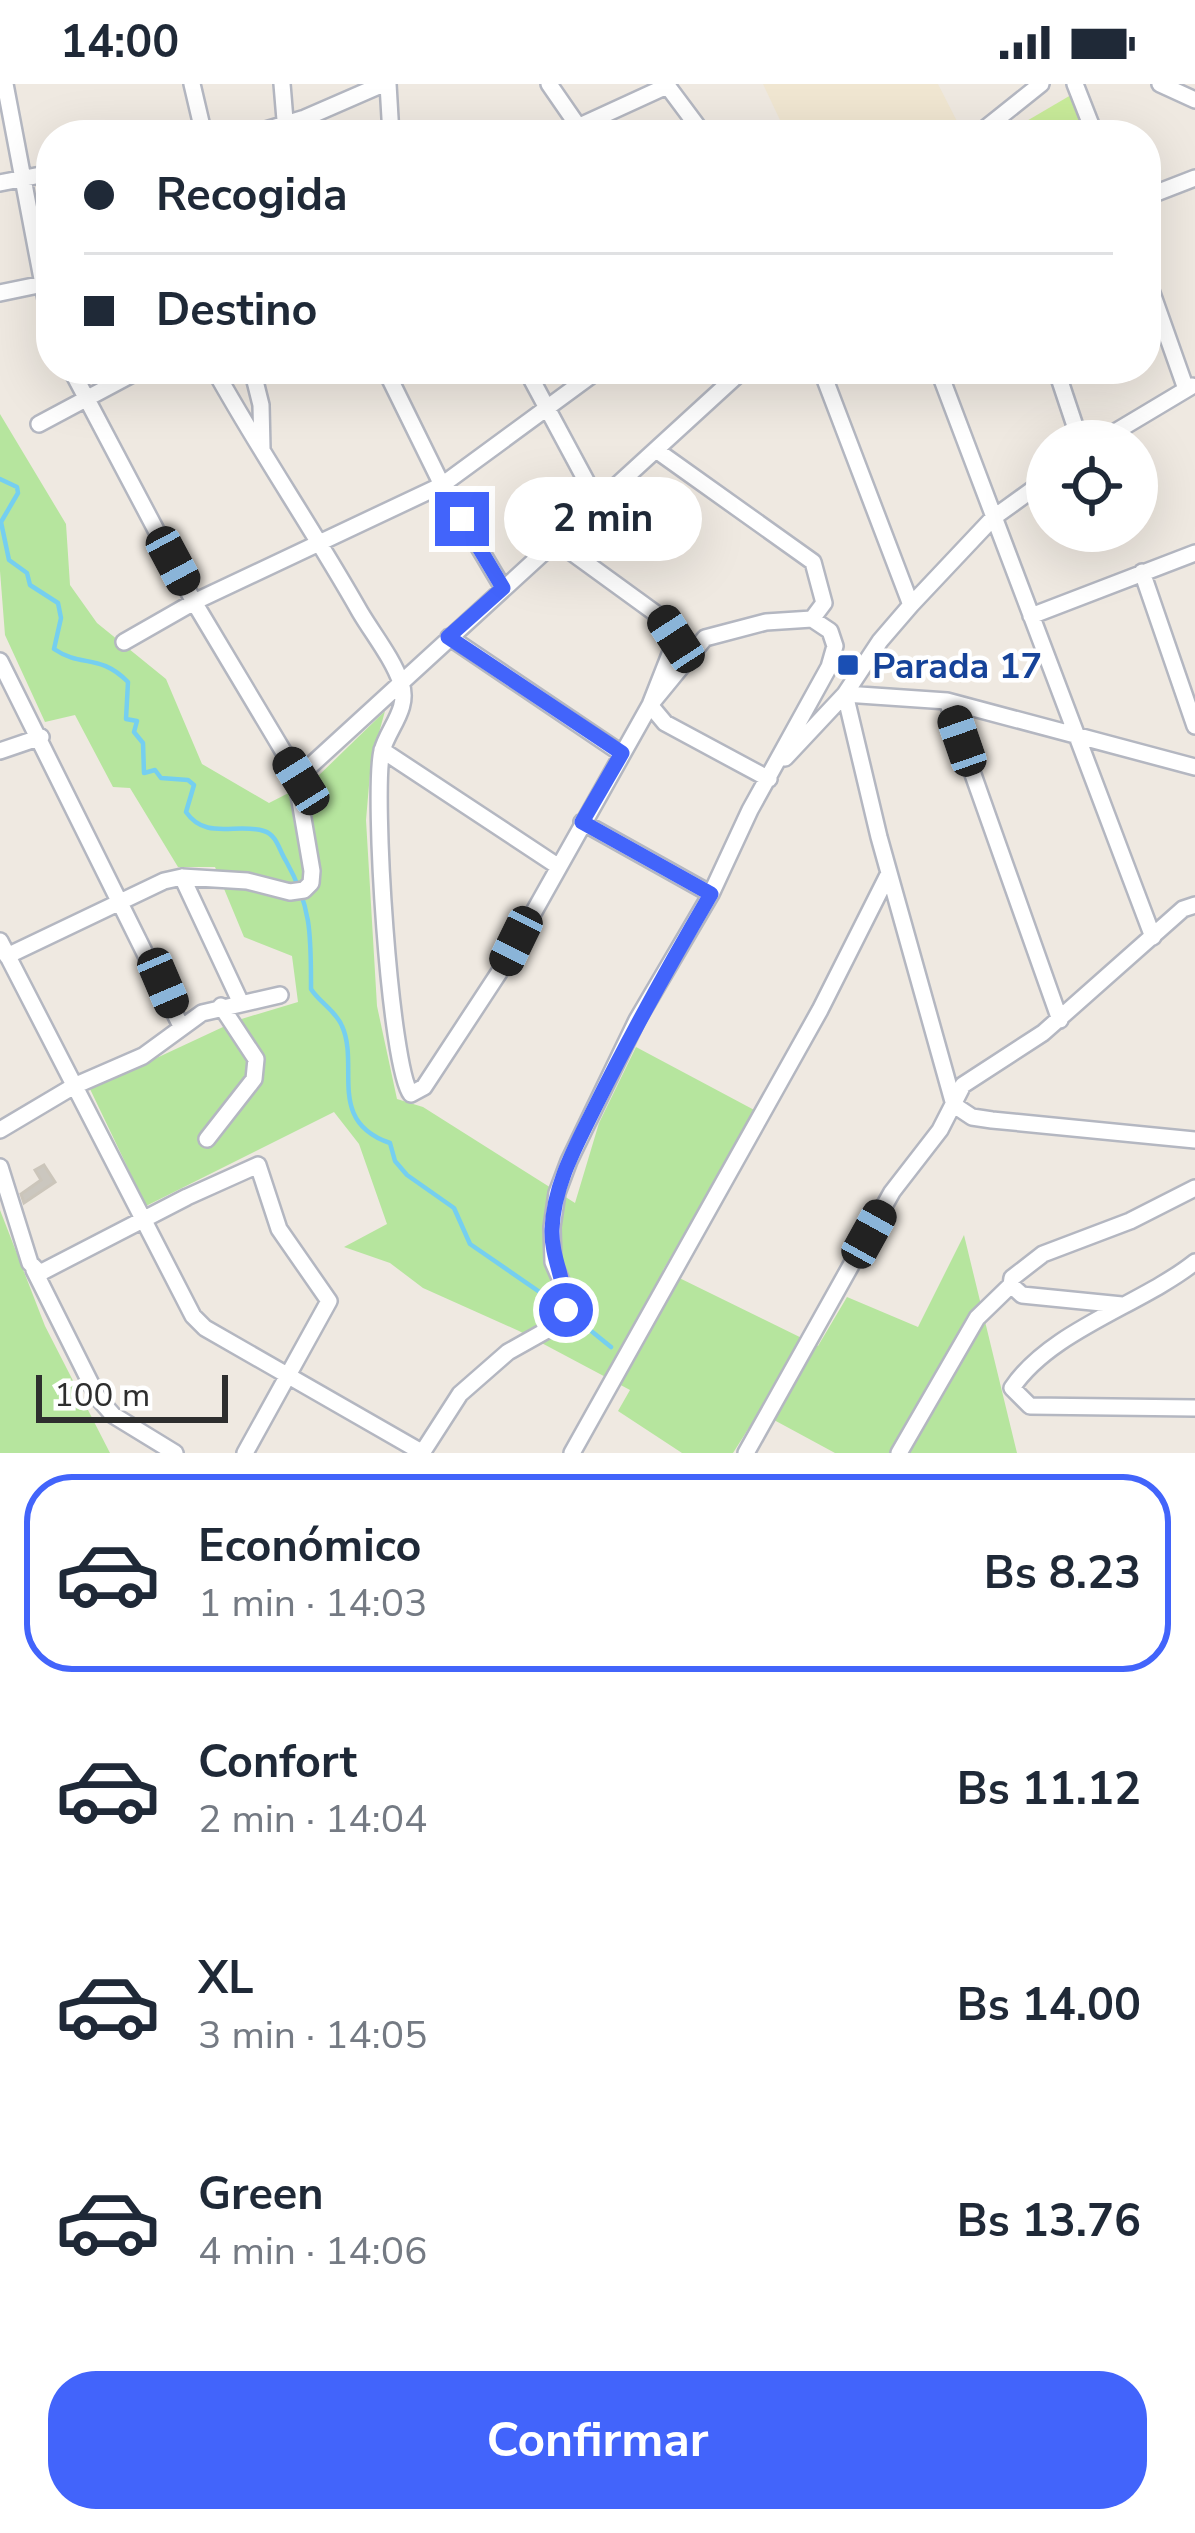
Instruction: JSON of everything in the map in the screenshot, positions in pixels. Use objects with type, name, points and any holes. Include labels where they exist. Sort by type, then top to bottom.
[{"type":"street","points":[[5,84],[36,236]]},
{"type":"street","points":[[192,84],[200,120]]},
{"type":"street","points":[[282,84],[285,120]]},
{"type":"street","points":[[308,120],[385,84],[390,120]]},
{"type":"street","points":[[549,84],[574,120]]},
{"type":"street","points":[[996,120],[1041,84]]},
{"type":"street","points":[[1076,84],[1089,120]]},
{"type":"street","points":[[1160,84],[1195,100]]},
{"type":"street","points":[[589,120],[667,85],[693,120]]},
{"type":"street","points":[[0,183],[36,176]]},
{"type":"street","points":[[1161,191],[1195,178]]},
{"type":"street","points":[[0,293],[36,286]]},
{"type":"street","points":[[1135,420],[1191,387],[1161,312]]},
{"type":"street","points":[[79,384],[194,602],[301,781]]},
{"type":"street","points":[[39,424],[113,384]]},
{"type":"street","points":[[222,384],[402,685],[401,713],[382,750],[377,825],[392,1010],[402,1054],[402,1083],[411,1094],[424,1088],[478,1007],[650,705],[676,639],[662,618],[556,542]]},
{"type":"street","points":[[256,384],[262,456]]},
{"type":"street","points":[[392,384],[442,485],[503,588]]},
{"type":"street","points":[[533,384],[598,503]]},
{"type":"street","points":[[124,642],[194,602],[442,485],[580,384]]},
{"type":"street","points":[[650,705],[705,638],[719,631],[812,619],[830,632],[835,646],[829,668],[711,894],[637,1020],[557,1193],[553,1262],[566,1292],[566,1310],[549,1330],[508,1352],[472,1382],[423,1453],[205,1328],[193,1316],[4,948],[122,903],[164,880],[247,880],[290,892],[304,890],[311,883],[312,871],[300,810],[301,781],[307,769],[728,384]]},
{"type":"street","points":[[827,384],[911,605]]},
{"type":"street","points":[[944,384],[1153,937]]},
{"type":"street","points":[[1061,384],[1073,420]]},
{"type":"street","points":[[656,450],[813,562],[824,603],[812,619]]},
{"type":"street","points":[[772,774],[845,694],[911,605],[993,518],[1026,494]]},
{"type":"street","points":[[1031,616],[1195,553]]},
{"type":"street","points":[[1142,572],[1195,726]]},
{"type":"street","points":[[448,637],[622,753]]},
{"type":"street","points":[[0,661],[181,1026]]},
{"type":"street","points":[[845,694],[947,701],[1195,766]]},
{"type":"street","points":[[845,694],[954,1105],[972,1117],[992,1120],[1195,1140]]},
{"type":"street","points":[[947,701],[1060,1020]]},
{"type":"street","points":[[650,705],[664,723],[772,774]]},
{"type":"street","points":[[0,751],[41,737]]},
{"type":"street","points":[[382,750],[559,867]]},
{"type":"street","points":[[582,822],[711,894]]},
{"type":"street","points":[[572,1453],[820,1010],[890,872]]},
{"type":"street","points":[[182,877],[240,1001]]},
{"type":"street","points":[[746,1453],[892,1192],[963,1085],[1060,1020],[1183,909],[1195,905]]},
{"type":"street","points":[[0,1130],[74,1086],[143,1056],[181,1026],[221,1006],[280,994]]},
{"type":"street","points":[[207,1139],[254,1079],[256,1059],[221,1006]]},
{"type":"street","points":[[34,1270],[49,1271],[258,1165],[279,1229],[328,1301],[245,1453]]},
{"type":"street","points":[[0,1167],[34,1270],[98,1398],[113,1415],[175,1453]]},
{"type":"street","points":[[899,1453],[977,1318],[1011,1285],[1019,1270],[1043,1254],[1130,1221],[1195,1188]]},
{"type":"street","points":[[1195,1262],[1162,1288],[1122,1305],[1026,1368],[1012,1388],[1030,1406],[1195,1408]]},
{"type":"street","points":[[1011,1285],[1022,1295],[1122,1305]]},
{"type":"shaded area","points":[[763,84],[938,84],[956,120],[780,120]]},
{"type":"green space","points":[[1071,95],[1080,120],[1028,120]]},
{"type":"green space","points":[[0,414],[66,524],[70,585],[97,623],[166,679],[202,764],[269,803],[314,780],[385,711],[371,762],[366,820],[377,1006],[397,1099],[423,1107],[575,1203],[599,1123],[636,1047],[758,1112],[663,1270],[818,1346],[847,1297],[918,1327],[964,1235],[1017,1453],[835,1453],[759,1412],[733,1453],[682,1453],[618,1411],[630,1390],[519,1331],[423,1288],[390,1263],[344,1247],[387,1224],[359,1144],[334,1112],[146,1206],[90,1089],[238,1020],[298,1002],[292,956],[244,937],[215,867],[178,867],[130,788],[113,787],[75,715],[45,722],[5,635]]},
{"type":"green space","points":[[0,1210],[45,1326],[110,1453],[0,1453]]},
{"type":"building","points":[[44,1165],[55,1182],[24,1203],[21,1194],[41,1180],[35,1170]]},
{"type":"waterway","points":[[0,479],[17,487],[18,493],[1,522],[9,560],[27,573],[30,585],[58,603],[61,618],[54,649],[108,667],[128,682],[126,719],[137,721],[134,732],[143,743],[144,773],[155,770],[161,778],[188,780],[194,785],[186,812],[203,826],[264,831],[277,843],[305,908],[311,989],[339,1021],[347,1042],[351,1107],[358,1121],[390,1143],[395,1161],[407,1175],[454,1208],[470,1244],[560,1306]]},
{"type":"waterway","points":[[569,1313],[611,1347]]},
{"type":"place","name":"Parada 17","points":[[848,665]]},
{"type":"route","points":[[462,519],[503,588],[448,637],[622,753],[582,822],[711,894],[637,1020],[568,1161],[552,1227],[553,1262],[566,1292],[566,1310]]}]
